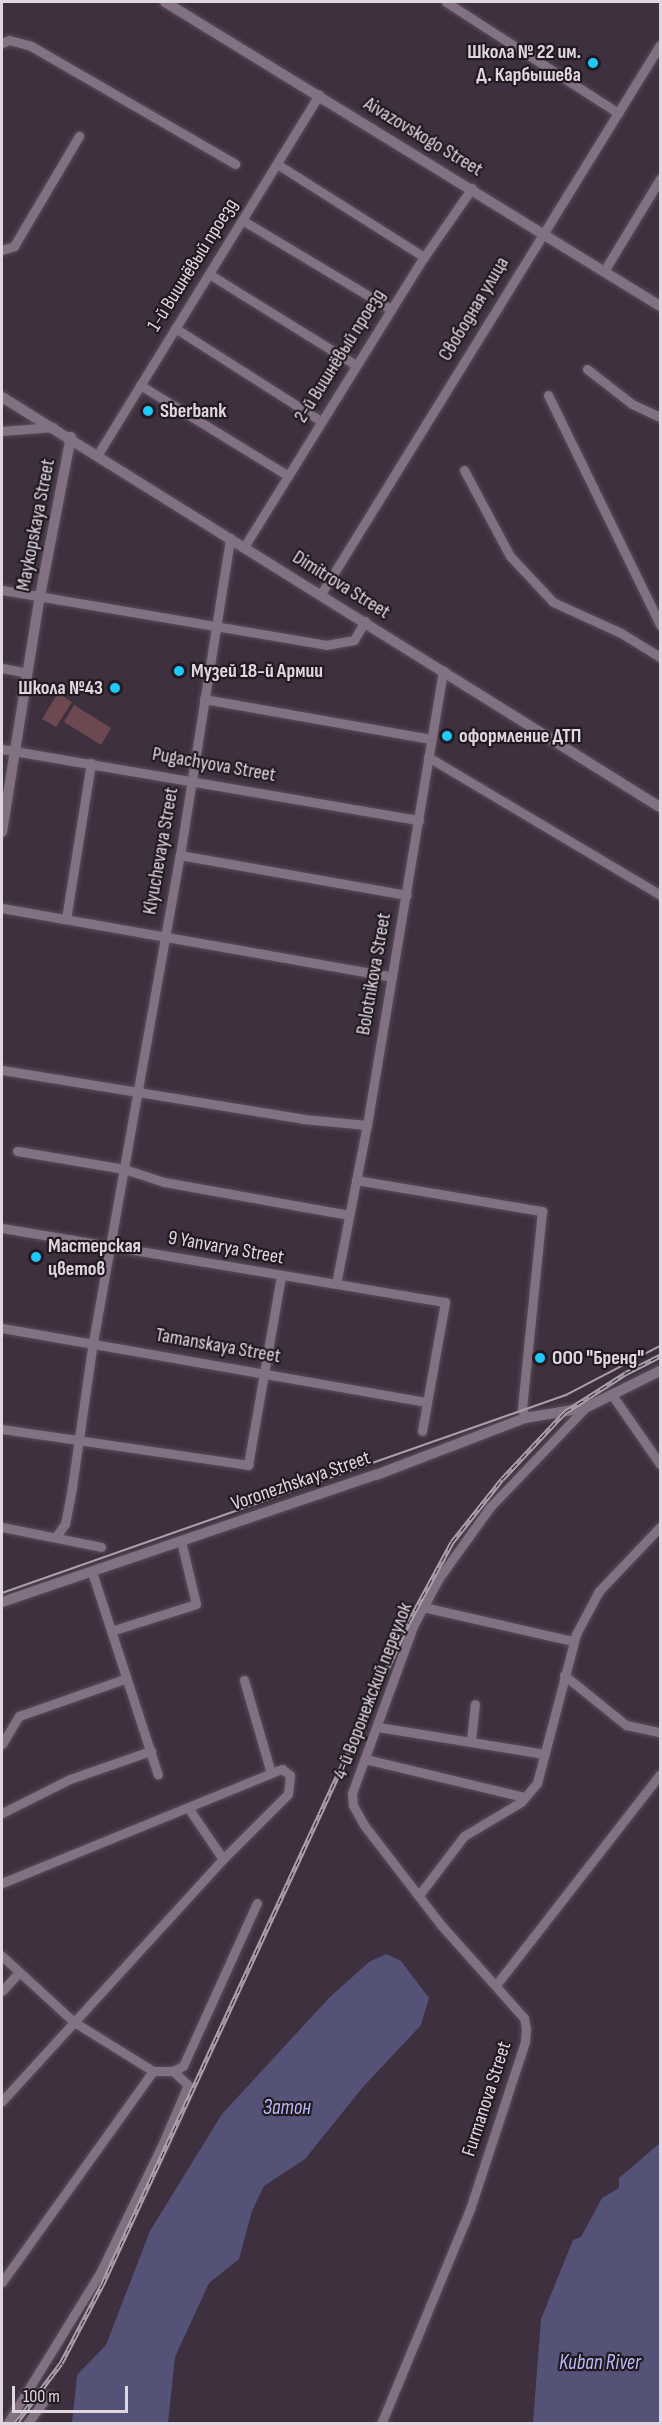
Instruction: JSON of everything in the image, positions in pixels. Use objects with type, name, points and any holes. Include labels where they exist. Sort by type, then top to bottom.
[{"type":"street","name":"Aivazovskogo Street","points":[[165,2],[472,188],[660,306]]},
{"type":"street","points":[[446,2],[618,113]]},
{"type":"street","points":[[2,43],[9,40],[31,46],[235,164]]},
{"type":"street","name":"Свободная улица","points":[[321,594],[660,45]]},
{"type":"street","name":"1-й Вишнёвый проезд","points":[[98,454],[319,95]]},
{"type":"street","points":[[2,250],[14,246],[79,136]]},
{"type":"street","points":[[277,164],[424,256]]},
{"type":"street","points":[[604,271],[660,178]]},
{"type":"street","name":"2-й Вишнёвый проезд","points":[[244,546],[424,256],[472,188]]},
{"type":"street","points":[[650,195],[660,201]]},
{"type":"street","points":[[242,220],[391,309]]},
{"type":"street","points":[[209,274],[356,365]]},
{"type":"street","points":[[175,328],[321,421]]},
{"type":"street","points":[[587,369],[632,404],[660,417]]},
{"type":"street","points":[[140,385],[287,475]]},
{"type":"street","points":[[548,395],[660,625]]},
{"type":"street","name":"Dimitrova Street","points":[[2,397],[71,437],[660,807]]},
{"type":"street","points":[[2,431],[53,427]]},
{"type":"street","name":"Maykopskaya Street","points":[[2,832],[40,596],[71,437]]},
{"type":"street","points":[[464,470],[510,556],[553,602],[621,633],[660,657]]},
{"type":"street","name":"Klyuchevaya Street","points":[[57,1535],[65,1524],[93,1342],[180,855],[230,538]]},
{"type":"street","points":[[2,590],[340,646],[354,640],[365,621]]},
{"type":"street","points":[[2,668],[27,673]]},
{"type":"street","name":"Bolotnikova Street","points":[[336,1284],[367,1125],[443,670]]},
{"type":"street","points":[[204,699],[431,740]]},
{"type":"street","name":"Pugachyova Street","points":[[2,749],[192,779],[419,820]]},
{"type":"street","points":[[428,757],[660,895]]},
{"type":"street","points":[[66,919],[91,763]]},
{"type":"street","points":[[180,855],[406,895]]},
{"type":"street","points":[[2,908],[392,977]]},
{"type":"street","points":[[2,1070],[303,1119],[367,1125]]},
{"type":"street","points":[[17,1150],[124,1169],[164,1182],[349,1215]]},
{"type":"street","points":[[356,1180],[542,1211],[522,1408],[525,1418]]},
{"type":"street","name":"9 Yanvarya Street","points":[[2,1228],[445,1302],[427,1402]]},
{"type":"street","points":[[2,1429],[249,1465],[281,1276]]},
{"type":"street","name":"Tamanskaya Street","points":[[2,1328],[93,1342],[427,1402]]},
{"type":"street","name":"Voronezhskaya Street","points":[[2,1602],[376,1475],[525,1418],[585,1408],[660,1371]]},
{"type":"street","points":[[612,1395],[660,1464]]},
{"type":"street","points":[[422,1431],[427,1402]]},
{"type":"street","name":"4-й Воронежский переулок","points":[[364,1825],[353,1805],[352,1793],[423,1607],[476,1523],[585,1408]]},
{"type":"street","points":[[2,1527],[57,1535],[101,1547]]},
{"type":"street","points":[[419,1895],[464,1836],[525,1797],[537,1783],[573,1641],[599,1591],[660,1527]]},
{"type":"street","points":[[111,1631],[196,1604],[181,1541]]},
{"type":"street","points":[[92,1572],[158,1775]]},
{"type":"street","points":[[423,1607],[573,1641]]},
{"type":"street","points":[[564,1675],[627,1725],[660,1732]]},
{"type":"street","points":[[2,1744],[19,1716],[127,1678]]},
{"type":"street","points":[[244,1680],[271,1773]]},
{"type":"street","points":[[471,1741],[475,1704]]},
{"type":"street","points":[[378,1727],[545,1754]]},
{"type":"street","points":[[2,1813],[70,1779],[151,1751]]},
{"type":"street","points":[[366,1759],[525,1797]]},
{"type":"street","points":[[2,1882],[189,1809],[271,1773],[282,1769],[290,1774],[288,1794],[223,1858],[2,2101]]},
{"type":"street","points":[[496,1985],[660,1774]]},
{"type":"street","points":[[2,1801],[12,1807]]},
{"type":"street","points":[[189,1809],[223,1858]]},
{"type":"street","name":"Furmanova Street","points":[[364,1825],[419,1895],[524,2018],[525,2042],[470,2209],[381,2424]]},
{"type":"street","points":[[2,1956],[74,2022],[153,2071],[173,2071],[183,2066],[257,1903]]},
{"type":"street","points":[[2,1991],[19,1972]]},
{"type":"street","points":[[2,2282],[153,2071]]},
{"type":"street","points":[[7,2424],[100,2273],[163,2143],[188,2085],[173,2071]]},
{"type":"street","points":[[27,2424],[48,2395]]},
{"type":"shaded area","points":[[58,693],[72,702],[56,727],[42,719]]},
{"type":"shaded area","points":[[74,705],[111,728],[101,745],[64,722]]},
{"type":"water","name":"Затон","points":[[386,1954],[401,1961],[429,1998],[421,2025],[363,2087],[305,2159],[264,2186],[252,2211],[239,2259],[209,2283],[175,2357],[168,2423],[72,2423],[77,2375],[106,2345],[150,2231],[222,2114],[330,1997],[369,1962]]},
{"type":"water","name":"Kuban River","points":[[660,2143],[660,2423],[533,2423],[541,2319],[573,2240],[581,2237],[602,2198],[619,2188],[619,2178]]},
{"type":"tram line","points":[[2,1593],[566,1395],[660,1346]]},
{"type":"railway","points":[[15,2424],[61,2363],[102,2285],[408,1623],[452,1542],[502,1479],[565,1412],[626,1373],[660,1356]]},
{"type":"place","name":"Школа № 22 им. Д. Карбышева","points":[[593,63]]},
{"type":"place","name":"Sberbank","points":[[148,411]]},
{"type":"place","name":"Музей 18-й Армии","points":[[179,671]]},
{"type":"place","name":"Школа №43","points":[[115,688]]},
{"type":"place","name":"оформление ДТП","points":[[447,736]]},
{"type":"place","name":"Мастерская цветов","points":[[36,1257]]},
{"type":"place","name":"ООО \"Бренд\"","points":[[540,1358]]}]
